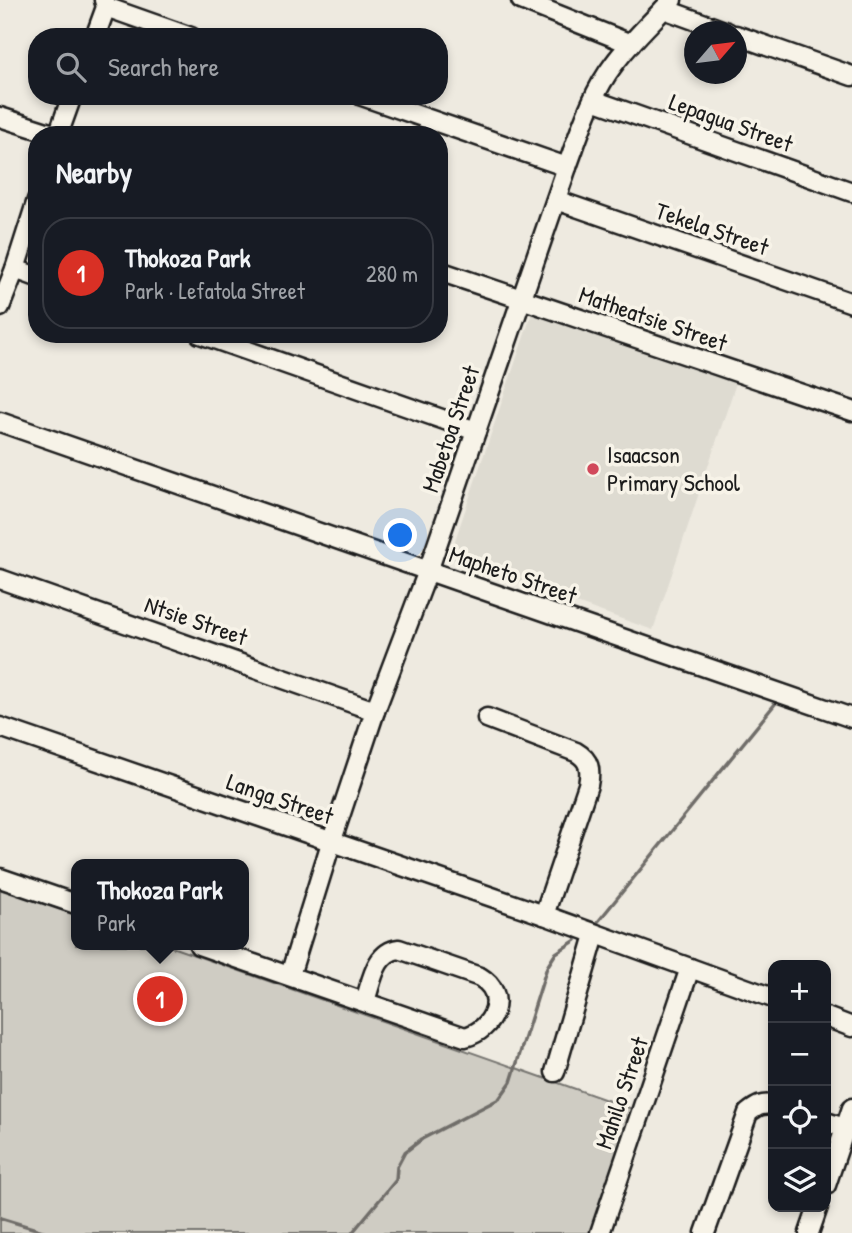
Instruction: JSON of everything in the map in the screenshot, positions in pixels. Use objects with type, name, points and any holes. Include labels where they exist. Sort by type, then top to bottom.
[{"type":"street","points":[[527,1],[631,44]]},
{"type":"street","points":[[98,28],[105,4],[168,28]]},
{"type":"street","points":[[668,5],[703,21]]},
{"type":"street","name":"Mabetoa Street","points":[[290,975],[376,710],[428,571],[567,167],[593,100],[614,64],[668,5]]},
{"type":"street","points":[[747,39],[852,76]]},
{"type":"street","name":"Lepagua Street","points":[[593,100],[852,192]]},
{"type":"street","points":[[60,126],[69,105]]},
{"type":"street","points":[[388,105],[567,167]]},
{"type":"street","points":[[0,117],[28,126]]},
{"type":"street","name":"Tekela Street","points":[[556,201],[852,303]]},
{"type":"street","points":[[0,307],[28,228]]},
{"type":"street","points":[[15,269],[28,274]]},
{"type":"street","name":"Matheatsie Street","points":[[448,274],[852,411]]},
{"type":"street","points":[[226,343],[477,431]]},
{"type":"street","name":"Mapheto Street","points":[[0,422],[852,718]]},
{"type":"street","name":"Ntsie Street","points":[[0,579],[376,710]]},
{"type":"street","points":[[486,718],[576,752],[587,761],[589,767],[588,785],[544,915]]},
{"type":"street","name":"Langa Street","points":[[0,727],[544,915],[768,996]]},
{"type":"street","points":[[0,878],[71,902]]},
{"type":"street","points":[[555,1072],[595,935]]},
{"type":"street","points":[[214,950],[465,1037],[486,1027],[495,1006],[495,998],[488,982],[480,977],[399,949],[388,951],[381,958],[365,1001]]},
{"type":"street","name":"Mahilo Street","points":[[600,1233],[690,968]]},
{"type":"street","points":[[831,1019],[852,1027]]},
{"type":"street","points":[[705,1233],[748,1113],[756,1107],[768,1104]]},
{"type":"street","points":[[831,1170],[852,1108]]},
{"type":"street","points":[[831,1124],[845,1128]]},
{"type":"street","points":[[809,1233],[816,1212]]},
{"type":"shaded area","name":"Isaacson Primary School","points":[[532,313],[737,380],[653,630],[449,558]]},
{"type":"shaded area","points":[[0,886],[71,911],[71,950],[180,950],[641,1112],[599,1233],[0,1233]]},
{"type":"waterway","points":[[597,923],[775,704]]},
{"type":"waterway","points":[[352,1233],[396,1180],[397,1167],[405,1152],[422,1139],[499,1099],[511,1082],[547,967],[556,953],[576,940]]},
{"type":"waterway","points":[[0,1218],[49,1233]]},
{"type":"place","name":"Isaacson Primary School","points":[[593,469]]},
{"type":"place","name":"Thokoza Park","points":[[160,999]]}]
